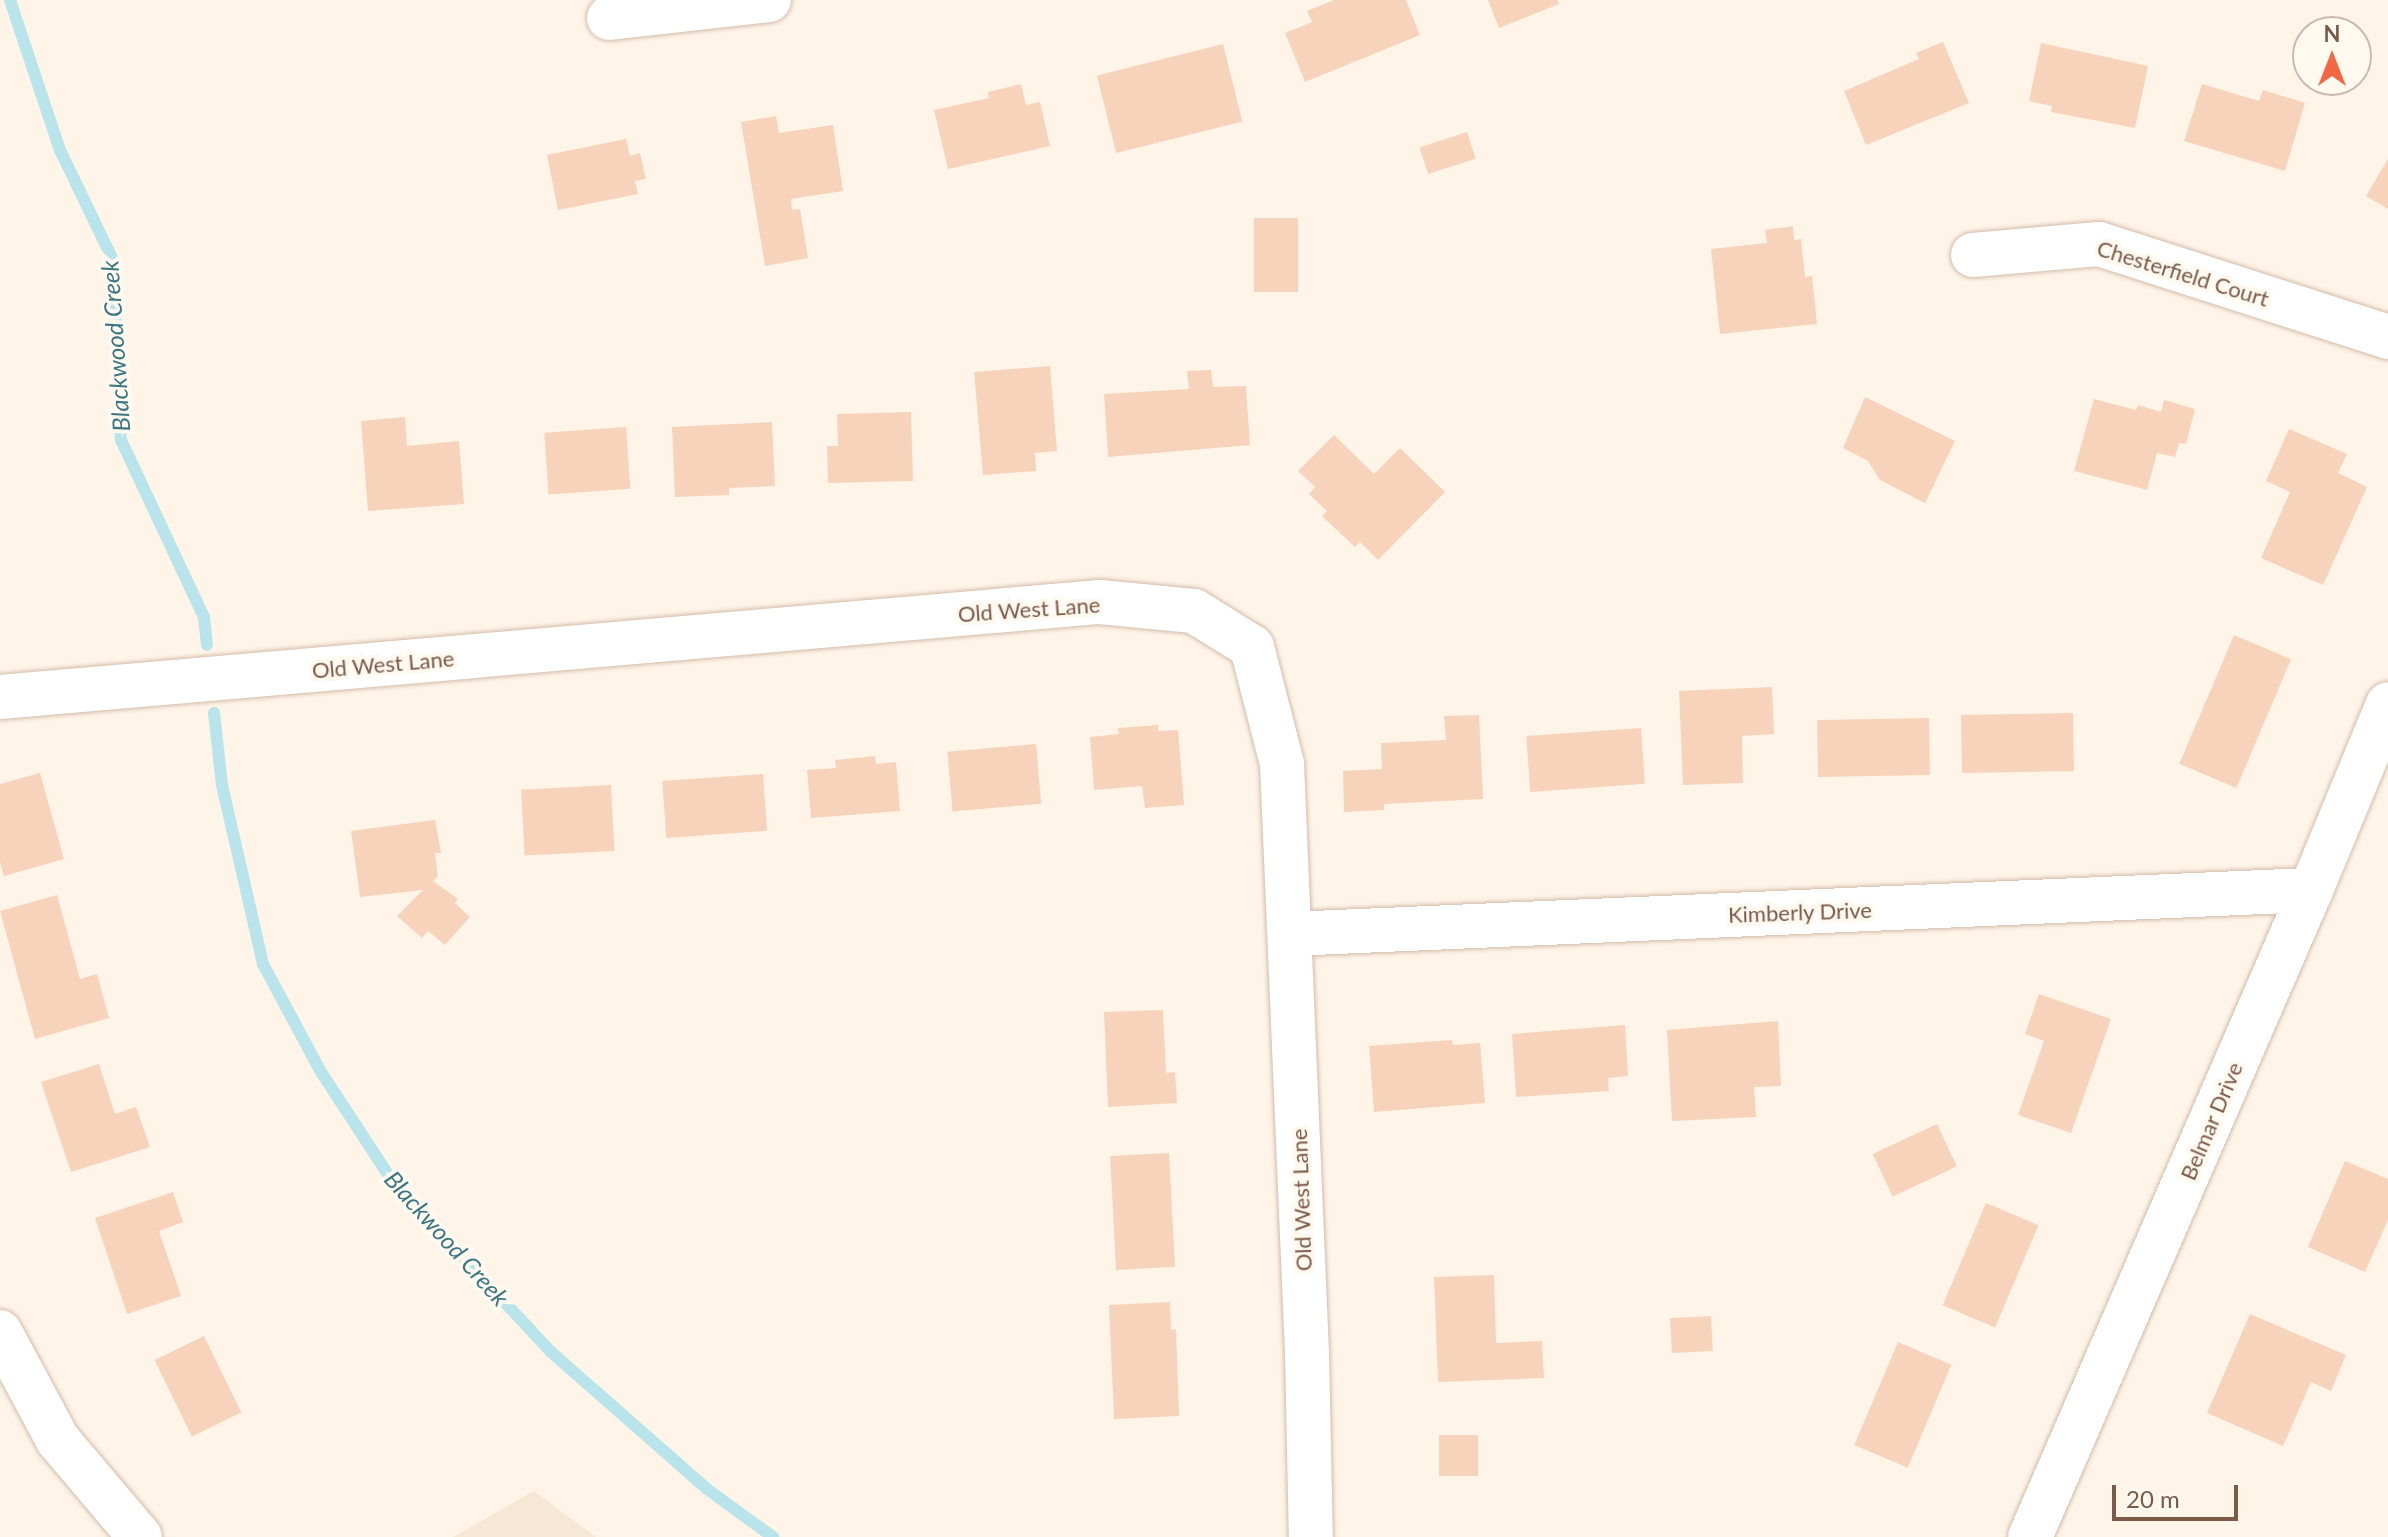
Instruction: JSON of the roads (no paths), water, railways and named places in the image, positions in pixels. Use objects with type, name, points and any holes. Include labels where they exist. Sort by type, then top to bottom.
[{"type":"street","points":[[609,18],[769,0]]},
{"type":"street","name":"Chesterfield Court","points":[[1973,255],[2099,244],[2388,337]]},
{"type":"street","name":"Old West Lane","points":[[0,697],[1100,602],[1194,611],[1252,647],[1282,764],[1311,1537]]},
{"type":"street","name":"Belmar Drive","points":[[2030,1537],[2311,890],[2388,704]]},
{"type":"street","name":"Kimberly Drive","points":[[1290,934],[2311,890]]},
{"type":"street","points":[[0,1332],[58,1440],[140,1537]]},
{"type":"waterway","name":"Blackwood Creek","points":[[10,0],[60,150],[113,260],[121,440],[204,617],[207,645]]},
{"type":"waterway","name":"Blackwood Creek","points":[[214,713],[222,785],[263,964],[321,1072],[393,1182],[550,1351],[707,1489],[773,1537]]}]
